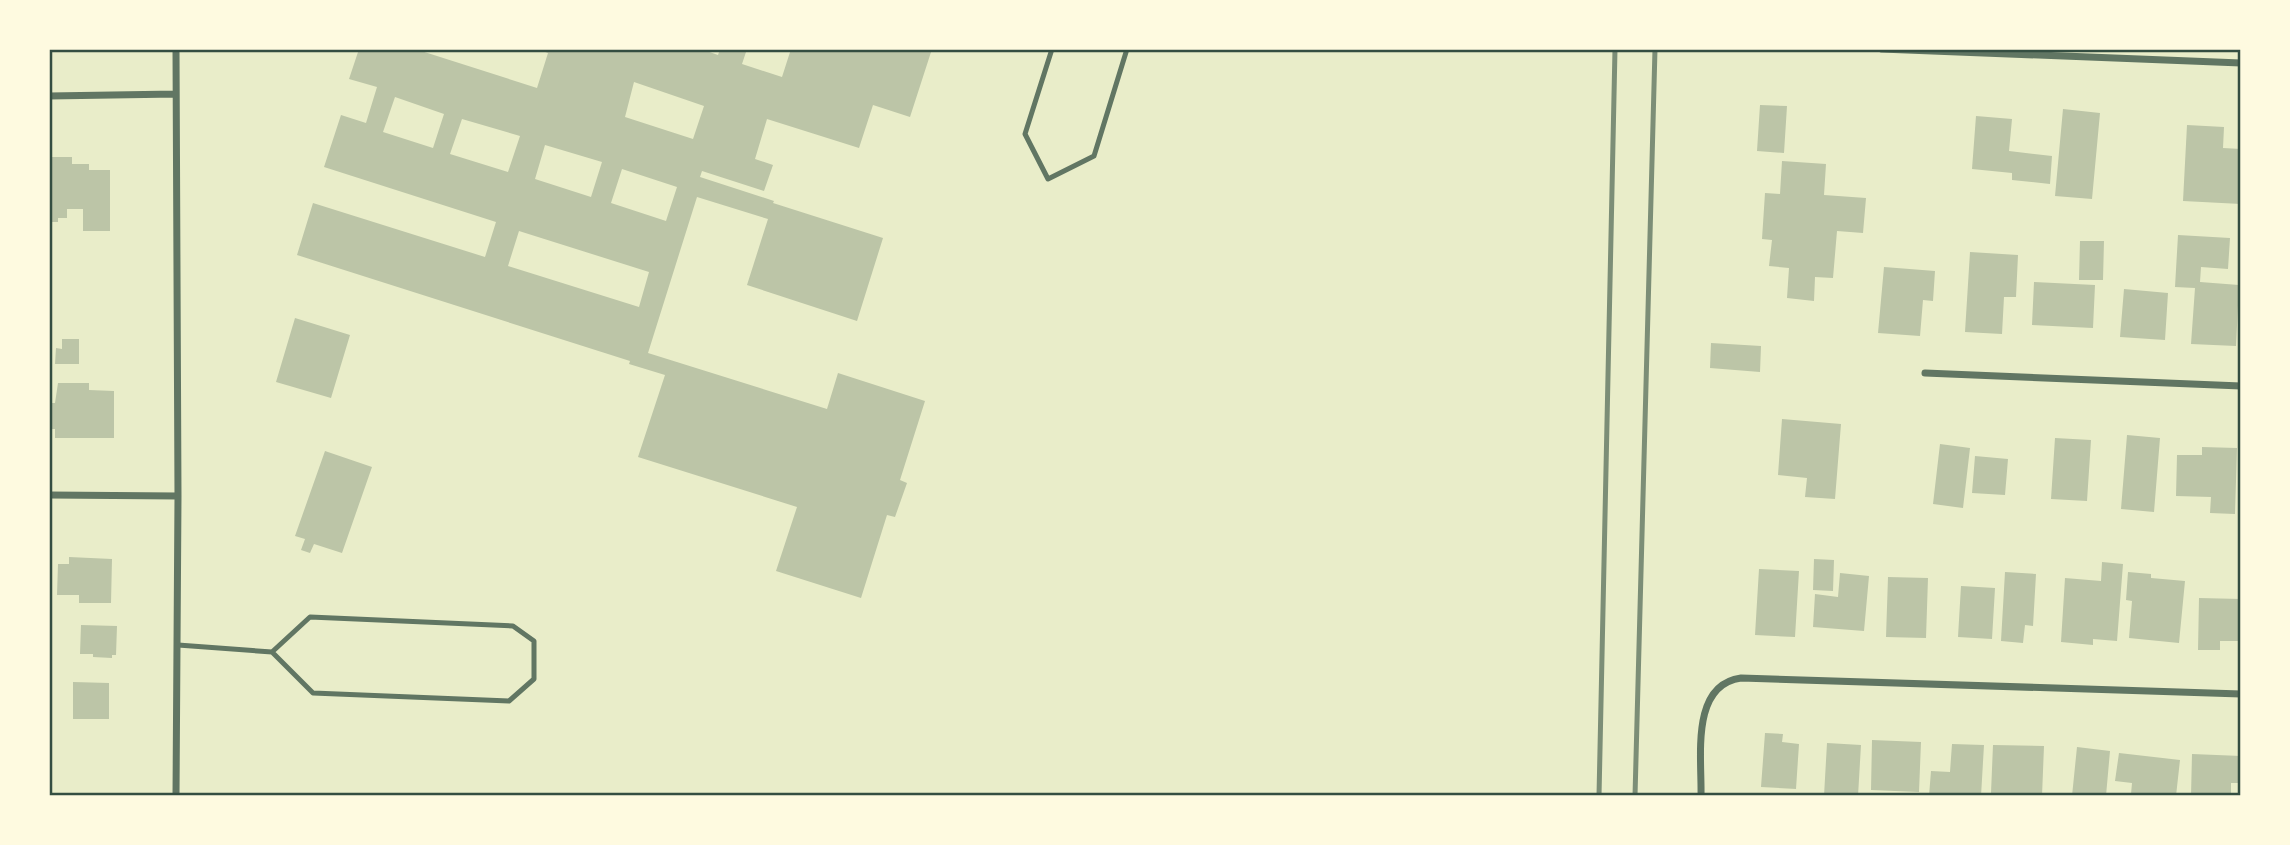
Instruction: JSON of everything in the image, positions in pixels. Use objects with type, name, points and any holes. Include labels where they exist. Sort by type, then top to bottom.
[{"type":"street","points":[[176,49],[176,796]]},
{"type":"street","points":[[1881,49],[2241,63]]},
{"type":"street","points":[[49,96],[176,94]]},
{"type":"street","points":[[1925,373],[2241,386]]},
{"type":"street","points":[[49,495],[178,496]]},
{"type":"street","points":[[1701,796],[1702,721],[1711,695],[1728,680],[1741,678],[2241,694]]},
{"type":"lane","points":[[1052,49],[1025,134],[1048,179],[1094,156],[1127,49]]},
{"type":"lane","points":[[178,645],[272,652],[313,693],[509,701],[534,679],[534,641],[513,626],[310,617],[272,652]]},
{"type":"building","points":[[359,49],[415,49],[537,88],[548,53],[537,49],[701,49],[718,55],[720,49],[747,49],[742,64],[782,77],[791,49],[932,49],[910,117],[873,105],[859,148],[767,119],[755,159],[773,165],[764,191],[702,171],[700,177],[883,238],[857,321],[747,285],[768,219],[697,197],[648,353],[827,409],[838,373],[925,401],[900,480],[907,483],[895,517],[887,515],[861,598],[776,571],[797,507],[638,457],[665,375],[629,364],[630,361],[297,255],[313,203],[485,257],[496,222],[324,167],[341,115],[366,123],[377,87],[349,79]],"holes":[[[634,82],[704,106],[693,139],[625,117]],[[395,97],[444,114],[433,148],[383,132]],[[462,119],[520,136],[508,172],[450,154]],[[545,145],[602,162],[591,197],[535,179]],[[622,169],[677,187],[666,221],[611,203]],[[519,231],[649,272],[639,307],[508,266]]]},
{"type":"building","points":[[1760,105],[1787,106],[1784,153],[1757,151]]},
{"type":"building","points":[[2063,109],[2100,113],[2092,199],[2055,196]]},
{"type":"building","points":[[1976,116],[2012,119],[2009,151],[2052,156],[2050,184],[2012,180],[2012,173],[1972,169]]},
{"type":"building","points":[[2187,125],[2224,127],[2223,148],[2241,149],[2241,204],[2183,201]]},
{"type":"building","points":[[49,157],[72,157],[72,164],[89,164],[89,170],[110,170],[110,231],[83,231],[83,209],[67,209],[67,218],[49,222]]},
{"type":"building","points":[[1782,161],[1826,164],[1824,195],[1866,198],[1863,233],[1837,231],[1833,278],[1815,277],[1814,301],[1787,298],[1789,268],[1769,266],[1772,240],[1762,239],[1765,193],[1780,194]]},
{"type":"building","points":[[2178,235],[2230,238],[2228,269],[2201,267],[2200,282],[2239,285],[2236,346],[2191,344],[2195,288],[2175,287]]},
{"type":"building","points":[[2080,241],[2104,241],[2103,280],[2079,280]]},
{"type":"building","points":[[1970,252],[2018,255],[2016,297],[2004,297],[2002,334],[1965,332]]},
{"type":"building","points":[[1884,267],[1935,271],[1933,301],[1923,300],[1920,336],[1878,333]]},
{"type":"building","points":[[2034,282],[2095,285],[2093,328],[2032,325]]},
{"type":"building","points":[[2124,289],[2168,293],[2165,340],[2120,337]]},
{"type":"building","points":[[295,318],[350,335],[331,398],[276,382]]},
{"type":"building","points":[[62,339],[79,339],[79,364],[55,364],[56,348],[62,349]]},
{"type":"building","points":[[1711,343],[1761,346],[1760,372],[1710,368]]},
{"type":"building","points":[[58,383],[89,383],[89,390],[114,391],[114,438],[55,438],[55,429],[49,429],[49,403],[55,403]]},
{"type":"building","points":[[1782,419],[1841,424],[1835,499],[1805,497],[1807,478],[1778,475]]},
{"type":"building","points":[[2127,435],[2160,438],[2154,512],[2121,509]]},
{"type":"building","points":[[2055,438],[2091,440],[2087,501],[2051,499]]},
{"type":"building","points":[[1940,444],[1970,448],[1963,508],[1933,504]]},
{"type":"building","points":[[2202,447],[2237,448],[2235,514],[2210,513],[2211,497],[2176,496],[2177,455],[2202,455]]},
{"type":"building","points":[[325,451],[372,467],[342,553],[314,544],[310,553],[301,550],[305,539],[295,536]]},
{"type":"building","points":[[1975,456],[2008,459],[2005,495],[1972,493]]},
{"type":"building","points":[[69,557],[112,559],[111,603],[79,603],[79,595],[57,595],[58,564],[69,564]]},
{"type":"building","points":[[1814,559],[1834,560],[1833,591],[1813,590]]},
{"type":"building","points":[[2102,562],[2123,564],[2117,641],[2093,639],[2093,645],[2061,642],[2065,578],[2101,581]]},
{"type":"building","points":[[1759,569],[1799,571],[1795,637],[1755,635]]},
{"type":"building","points":[[2005,572],[2036,574],[2033,626],[2025,625],[2023,643],[2001,641]]},
{"type":"building","points":[[2128,572],[2151,574],[2151,578],[2185,581],[2179,643],[2129,638],[2132,601],[2126,600]]},
{"type":"building","points":[[1840,573],[1869,576],[1864,631],[1813,627],[1815,594],[1838,597]]},
{"type":"building","points":[[1888,577],[1928,578],[1926,638],[1886,637]]},
{"type":"building","points":[[1961,586],[1995,588],[1992,639],[1958,637]]},
{"type":"building","points":[[2199,598],[2241,599],[2241,641],[2220,641],[2220,650],[2198,650]]},
{"type":"building","points":[[81,625],[117,626],[116,655],[112,655],[112,658],[80,654]]},
{"type":"building","points":[[73,682],[109,683],[109,719],[73,719]]},
{"type":"building","points":[[1765,733],[1783,734],[1782,742],[1799,744],[1796,789],[1761,787]]},
{"type":"building","points":[[1872,740],[1921,742],[1919,792],[1871,790]]},
{"type":"building","points":[[1827,743],[1861,745],[1858,796],[1824,796]]},
{"type":"building","points":[[1952,744],[1984,745],[1981,796],[1929,796],[1931,771],[1950,772]]},
{"type":"building","points":[[1993,745],[2044,746],[2042,796],[1991,793]]},
{"type":"building","points":[[2077,747],[2110,751],[2106,796],[2072,796]]},
{"type":"building","points":[[2119,753],[2180,760],[2176,796],[2131,794],[2132,783],[2115,781]]},
{"type":"building","points":[[2192,754],[2241,756],[2241,783],[2231,783],[2231,796],[2191,796]]},
{"type":"railway","points":[[1599,796],[1615,49]]},
{"type":"railway","points":[[1635,796],[1655,49]]}]
